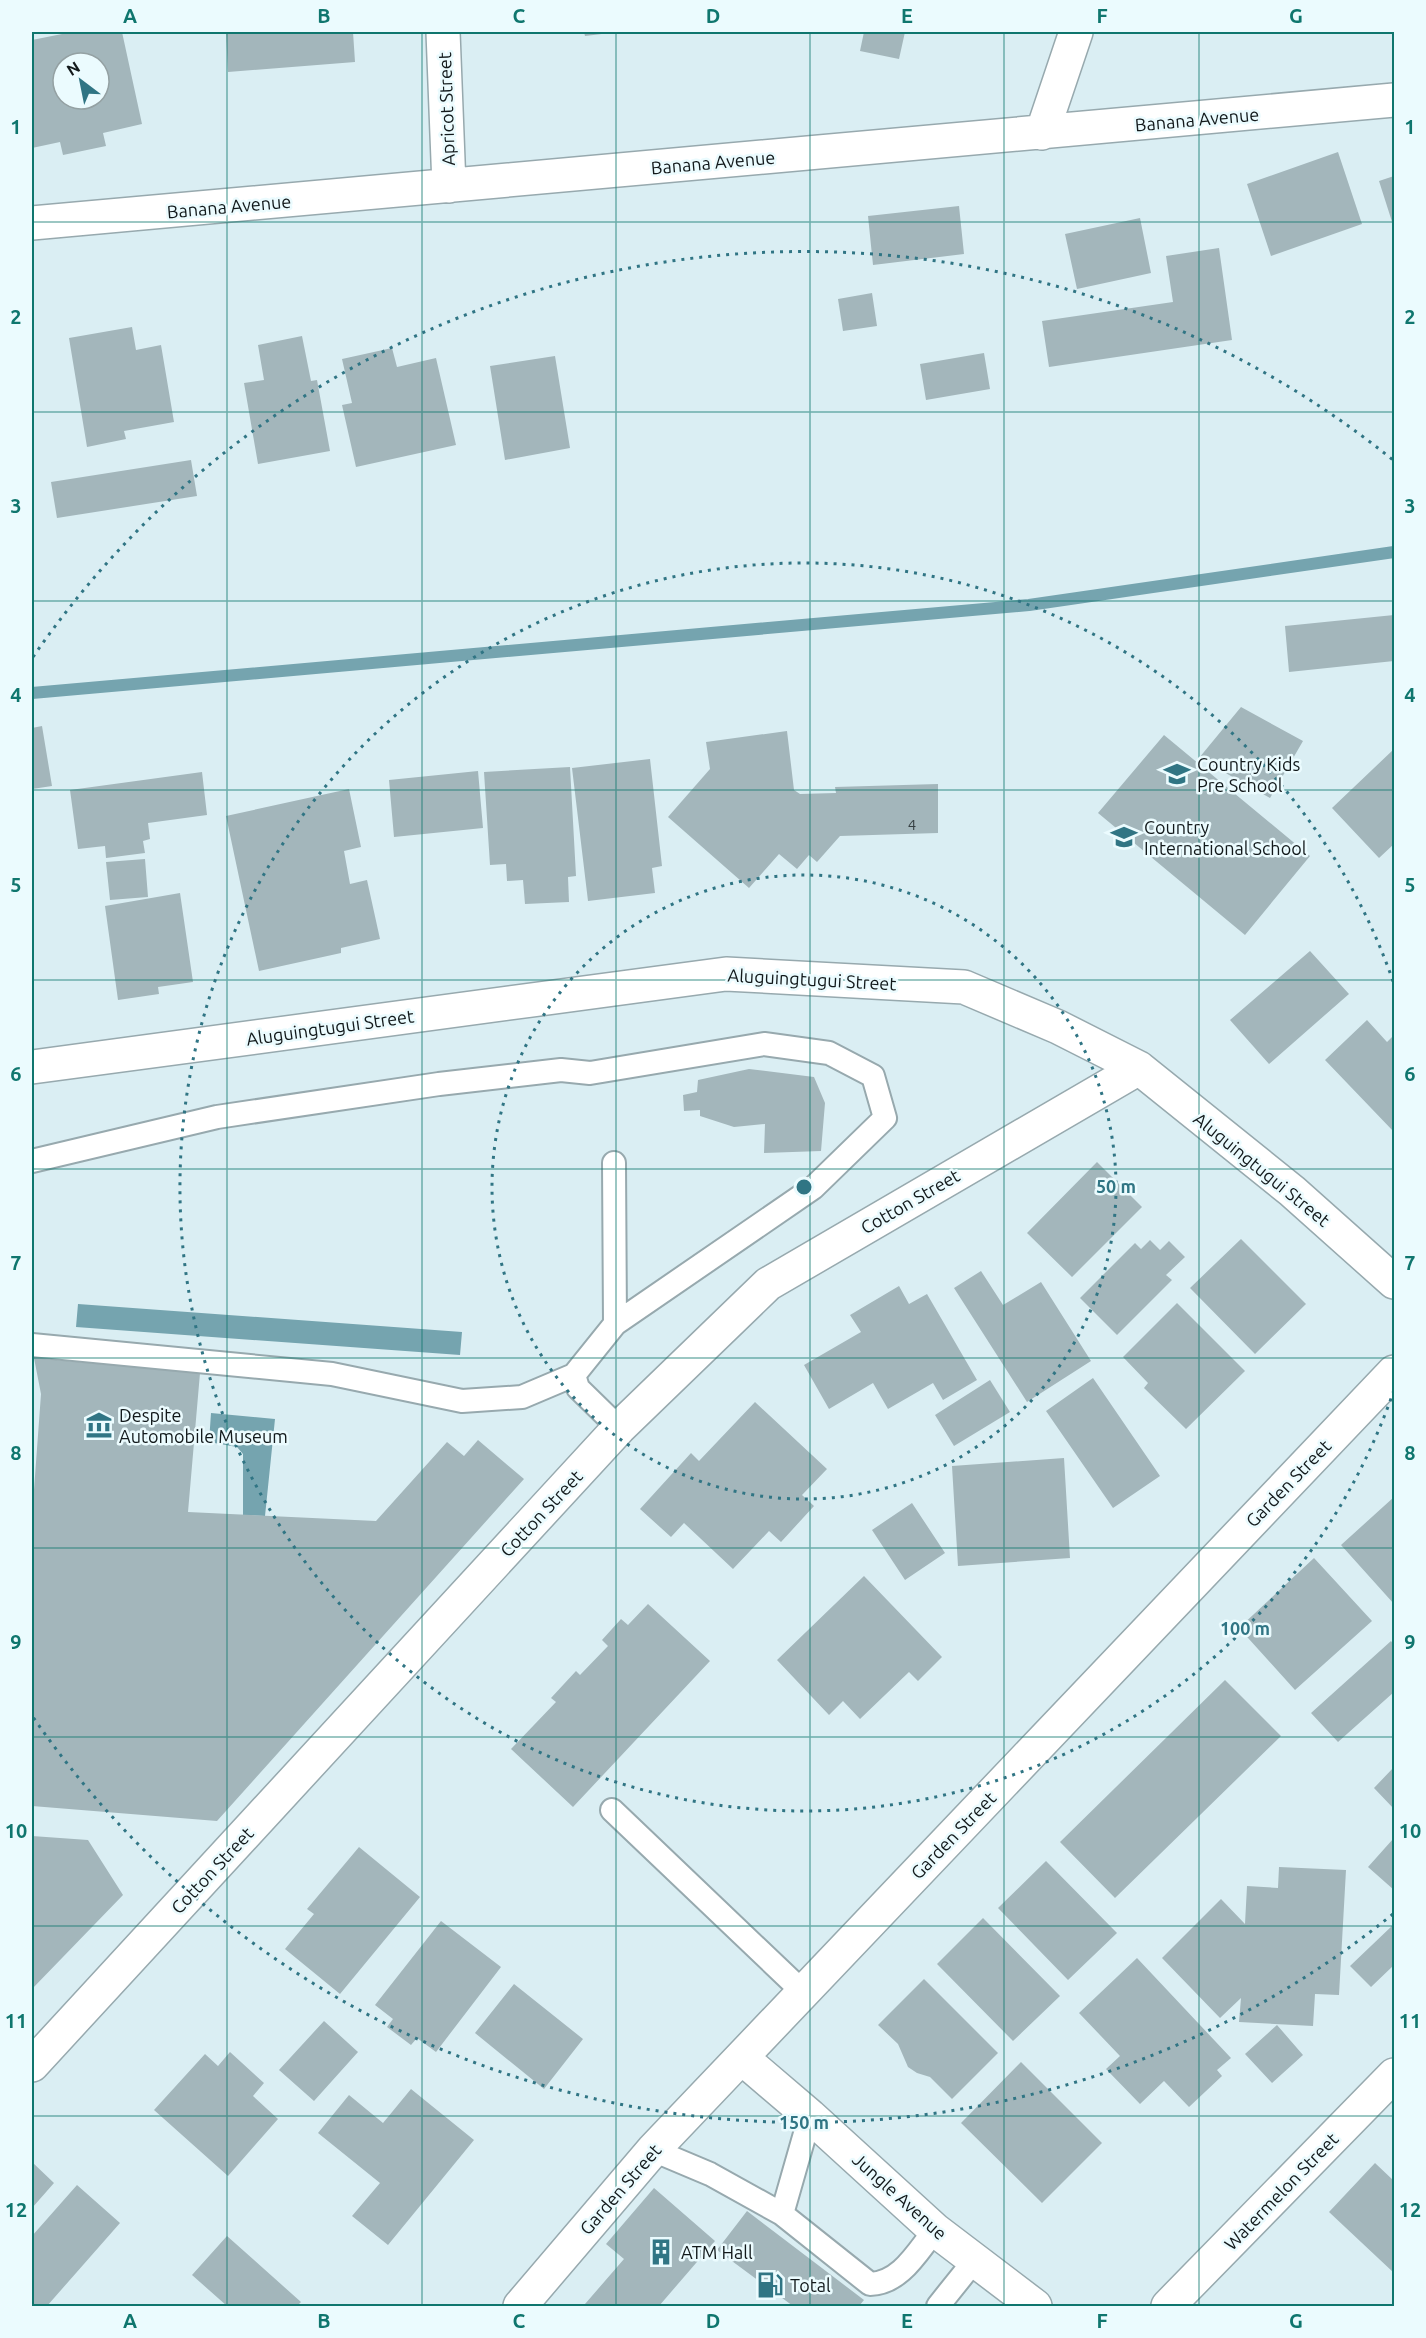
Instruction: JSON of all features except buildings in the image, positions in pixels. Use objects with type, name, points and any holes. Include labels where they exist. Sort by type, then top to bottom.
[{"type":"street","name":"Apricot Street","points":[[443,32],[449,186]]},
{"type":"street","points":[[1042,133],[1076,32]]},
{"type":"street","name":"Banana Avenue","points":[[32,223],[1395,100]]},
{"type":"street","name":"Aluguingtugui Street","points":[[32,1067],[726,974],[964,987],[1058,1027],[1139,1068],[1292,1191],[1395,1282]]},
{"type":"street","name":"Cotton Street","points":[[32,2065],[619,1428],[768,1284],[1139,1068]]},
{"type":"street","name":"Garden Street","points":[[520,2307],[653,2150],[1395,1372]]},
{"type":"street","name":"Jungle Avenue","points":[[742,2058],[935,2229],[1035,2307]]},
{"type":"street","name":"Watermelon Street","points":[[1168,2307],[1395,2075]]},
{"type":"lane","points":[[32,1161],[217,1117],[438,1084],[561,1070],[590,1073],[764,1044],[829,1053],[873,1076],[885,1118],[813,1188],[615,1324],[574,1375],[522,1397],[462,1401],[332,1374],[32,1345]]},
{"type":"lane","points":[[614,1162],[615,1324]]},
{"type":"lane","points":[[574,1375],[578,1388],[619,1428]]},
{"type":"lane","points":[[612,1810],[803,1992]]},
{"type":"lane","points":[[782,2214],[810,2116]]},
{"type":"lane","points":[[653,2150],[710,2174],[782,2214],[870,2284],[884,2284],[896,2278],[935,2229]]},
{"type":"lane","points":[[938,2307],[974,2260]]},
{"type":"water","points":[[78,1304],[462,1332],[460,1355],[76,1327]]},
{"type":"water","points":[[211,1413],[275,1419],[265,1516],[243,1515],[243,1454],[237,1447],[209,1442]]},
{"type":"waterway","points":[[32,693],[1029,605],[1394,552]]},
{"type":"place","name":"Country Kids Pre School","points":[[1177,774]]},
{"type":"place","name":"Country International School","points":[[1124,837]]},
{"type":"place","name":"Despite Automobile Museum","points":[[99,1425]]},
{"type":"place","name":"ATM Hall","points":[[661,2252]]},
{"type":"place","name":"Total","points":[[770,2285]]}]
